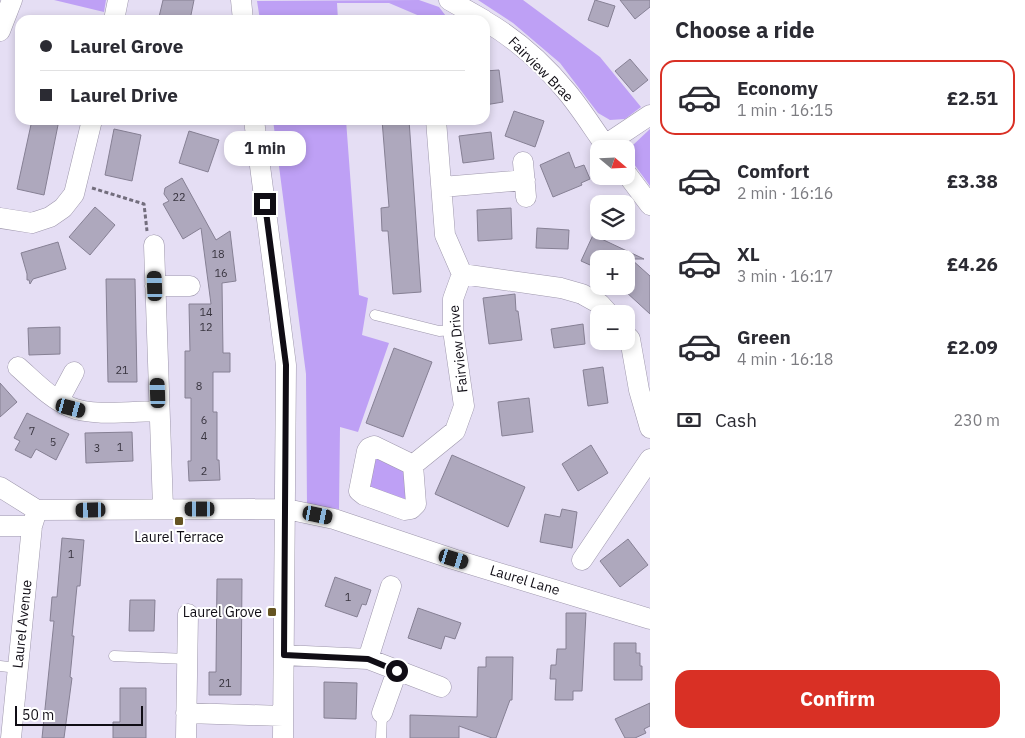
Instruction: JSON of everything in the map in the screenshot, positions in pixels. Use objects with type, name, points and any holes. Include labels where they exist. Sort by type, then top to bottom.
[{"type":"street","points":[[0,31],[12,0]]},
{"type":"street","points":[[115,15],[118,0]]},
{"type":"street","points":[[242,0],[243,15]]},
{"type":"street","name":"Fairview Brae","points":[[449,0],[472,15]]},
{"type":"street","name":"Fairview Brae","points":[[490,25],[504,32],[526,50],[567,91],[601,140]]},
{"type":"street","points":[[616,140],[650,115]]},
{"type":"street","points":[[0,218],[32,223],[50,217],[63,208],[74,194],[91,125]]},
{"type":"street","points":[[255,125],[286,365],[283,738]]},
{"type":"street","points":[[436,125],[445,235],[462,274],[561,288],[582,294],[601,305]]},
{"type":"street","points":[[442,187],[525,180]]},
{"type":"street","points":[[635,185],[650,205]]},
{"type":"street","points":[[154,245],[163,508]]},
{"type":"street","name":"Fairview Drive","points":[[413,465],[455,431],[464,406],[453,330],[452,299],[462,274]]},
{"type":"street","points":[[155,286],[190,286]]},
{"type":"street","points":[[632,350],[639,390],[650,428]]},
{"type":"street","points":[[18,367],[46,392],[71,408],[90,413],[159,411]]},
{"type":"street","points":[[59,400],[74,372]]},
{"type":"street","points":[[582,560],[650,459]]},
{"type":"street","points":[[0,487],[34,518]]},
{"type":"street","name":"Laurel Lane","points":[[0,526],[34,518],[163,508],[286,509],[334,519],[454,559],[650,619]]},
{"type":"street","name":"Laurel Avenue","points":[[11,738],[9,667],[34,518]]},
{"type":"street","points":[[368,659],[391,586]]},
{"type":"street","points":[[186,738],[188,614]]},
{"type":"street","points":[[284,655],[368,659],[441,687]]},
{"type":"street","points":[[382,713],[397,671]]},
{"type":"street","points":[[186,713],[283,716]]},
{"type":"lane","points":[[375,315],[440,331],[453,330]]},
{"type":"lane","points":[[114,656],[187,659]]},
{"type":"lane","points":[[381,738],[382,713]]},
{"type":"path","points":[[77,183],[144,204],[147,237],[154,245]]},
{"type":"shaded area","points":[[54,0],[106,0],[104,12]]},
{"type":"shaded area","points":[[419,0],[439,7],[445,15],[417,15],[389,3],[337,3],[338,15],[259,15],[257,1]]},
{"type":"shaded area","points":[[478,0],[523,0],[600,57],[641,107],[625,119],[610,120],[598,113],[560,63],[513,23]]},
{"type":"shaded area","points":[[274,125],[346,125],[359,295],[368,298],[362,335],[389,343],[358,432],[340,427],[339,509],[307,507],[306,374]]},
{"type":"shaded area","points":[[650,129],[650,186],[635,165],[635,143]]},
{"type":"shaded area","points":[[376,458],[403,469],[411,501],[366,486]]},
{"type":"building","points":[[163,0],[194,0],[191,15],[159,15]]},
{"type":"building","points":[[595,0],[615,6],[608,27],[588,20]]},
{"type":"building","points":[[620,0],[650,0],[650,7],[635,19]]},
{"type":"building","points":[[630,59],[648,80],[633,92],[615,71]]},
{"type":"building","points":[[499,70],[503,102],[490,104],[490,71]]},
{"type":"building","points":[[514,111],[544,121],[535,147],[505,136]]},
{"type":"building","points":[[31,125],[58,125],[44,195],[17,189]]},
{"type":"building","points":[[382,125],[409,125],[421,292],[393,294],[388,231],[382,231],[381,208],[389,207]]},
{"type":"building","points":[[114,129],[141,135],[132,181],[105,175]]},
{"type":"building","points":[[189,131],[219,140],[208,172],[179,163]]},
{"type":"building","points":[[491,132],[494,159],[463,163],[459,136]]},
{"type":"building","points":[[569,152],[575,168],[584,165],[590,179],[581,183],[582,185],[553,197],[540,165]]},
{"type":"building","points":[[182,178],[216,240],[230,231],[236,281],[222,283],[223,353],[230,353],[230,372],[213,372],[213,412],[217,412],[217,460],[219,460],[220,480],[189,481],[188,461],[191,461],[191,398],[185,398],[185,351],[190,351],[189,304],[211,304],[201,228],[183,239],[163,204],[169,201],[164,194],[165,188]]},
{"type":"building","points":[[95,207],[115,225],[90,255],[69,237]]},
{"type":"building","points":[[511,208],[512,239],[478,241],[477,210]]},
{"type":"building","points":[[537,228],[569,230],[568,249],[536,248]]},
{"type":"building","points":[[591,240],[604,240],[625,250],[590,250],[590,265],[581,261]]},
{"type":"building","points":[[58,242],[66,269],[33,279],[30,284],[29,280],[27,280],[21,253]]},
{"type":"building","points":[[635,255],[644,259],[635,259]]},
{"type":"building","points":[[635,263],[650,276],[650,314],[629,295],[635,295]]},
{"type":"building","points":[[106,279],[135,279],[137,382],[108,382]]},
{"type":"building","points":[[515,294],[516,311],[518,311],[522,340],[489,344],[483,298]]},
{"type":"building","points":[[583,324],[585,344],[554,348],[551,329]]},
{"type":"building","points":[[60,327],[60,354],[29,355],[28,328]]},
{"type":"building","points":[[394,348],[432,362],[403,437],[366,423]]},
{"type":"building","points":[[603,367],[608,403],[588,406],[583,370]]},
{"type":"building","points":[[0,383],[17,402],[0,417]]},
{"type":"building","points":[[529,398],[533,432],[502,436],[498,402]]},
{"type":"building","points":[[27,413],[69,434],[56,460],[36,449],[31,458],[15,450],[20,441],[14,438]]},
{"type":"building","points":[[132,432],[133,461],[86,463],[85,433]]},
{"type":"building","points":[[591,445],[608,473],[578,491],[562,464]]},
{"type":"building","points":[[452,455],[525,487],[508,527],[435,494]]},
{"type":"building","points":[[562,509],[577,512],[572,548],[540,542],[545,514],[560,517]]},
{"type":"building","points":[[62,538],[84,540],[80,586],[77,586],[72,636],[74,636],[70,677],[72,678],[64,738],[42,738],[54,621],[50,621],[52,597],[57,597]]},
{"type":"building","points":[[628,539],[648,565],[620,587],[600,561]]},
{"type":"building","points":[[335,577],[371,590],[366,605],[362,604],[357,617],[325,606]]},
{"type":"building","points":[[217,579],[242,579],[241,695],[209,695],[209,672],[216,672]]},
{"type":"building","points":[[130,600],[155,600],[154,631],[129,631]]},
{"type":"building","points":[[418,608],[461,623],[455,639],[445,636],[441,649],[408,638]]},
{"type":"building","points":[[566,613],[586,613],[582,691],[573,691],[573,700],[555,700],[556,679],[550,679],[551,665],[556,665],[557,649],[566,649]]},
{"type":"building","points":[[614,643],[636,643],[636,653],[640,653],[642,680],[614,680]]},
{"type":"building","points":[[486,657],[513,657],[512,700],[510,700],[496,738],[459,726],[459,738],[410,738],[410,715],[477,717],[478,667],[486,667]]},
{"type":"building","points":[[324,682],[357,683],[356,719],[324,718]]},
{"type":"building","points":[[120,688],[146,688],[146,738],[113,738],[113,722],[120,722]]},
{"type":"building","points":[[650,703],[650,726],[644,729],[646,733],[635,738],[625,738],[615,719]]},
{"type":"place","name":"Laurel Terrace","points":[[179,521]]},
{"type":"place","name":"Laurel Grove","points":[[272,612]]},
{"type":"route","points":[[265,204],[286,365],[284,655],[368,659],[397,671]]}]
